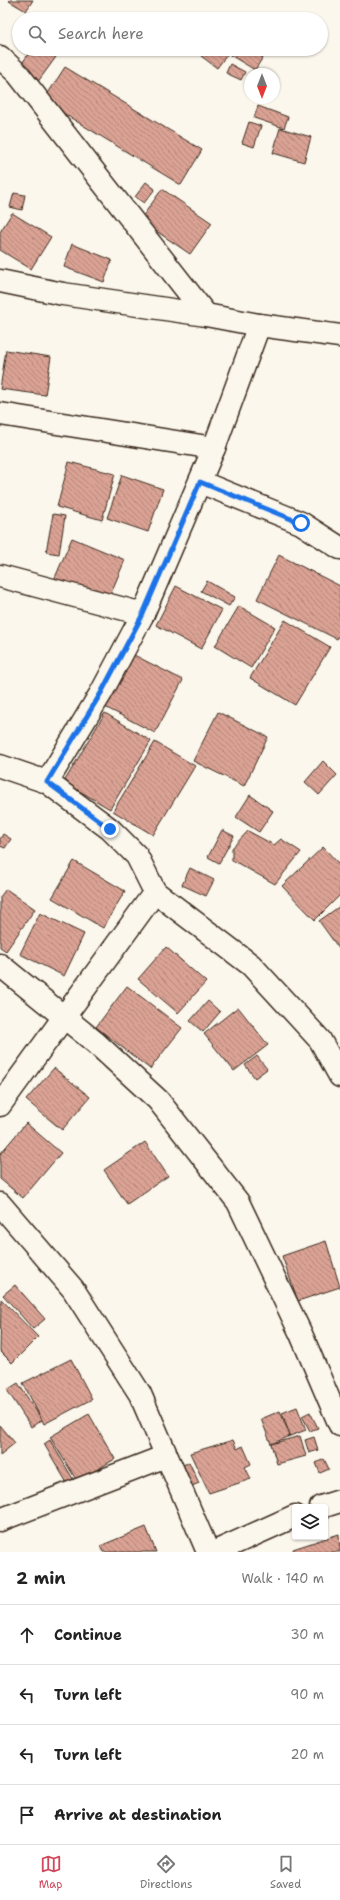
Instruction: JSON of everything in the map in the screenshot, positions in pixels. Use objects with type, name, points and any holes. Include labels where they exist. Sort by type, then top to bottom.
[{"type":"street","points":[[0,57],[18,74],[206,315]]},
{"type":"street","points":[[0,281],[63,294],[206,315],[259,325],[340,336]]},
{"type":"street","points":[[47,782],[101,693],[143,614],[214,448],[259,325]]},
{"type":"street","points":[[0,414],[214,448]]},
{"type":"street","points":[[200,482],[301,523],[340,548]]},
{"type":"street","points":[[0,576],[143,614]]},
{"type":"street","points":[[0,766],[47,782],[110,829],[136,856],[155,892],[251,965],[320,1040],[340,1076]]},
{"type":"street","points":[[0,1105],[155,892]]},
{"type":"street","points":[[0,965],[96,1043],[158,1100],[238,1202],[301,1334],[340,1425]]},
{"type":"street","points":[[0,1204],[73,1289],[140,1394],[208,1552]]},
{"type":"street","points":[[0,1520],[166,1456]]},
{"type":"street","points":[[328,1505],[340,1501]]},
{"type":"street","points":[[215,1552],[292,1517]]},
{"type":"building","points":[[33,0],[26,11],[9,1]]},
{"type":"building","points":[[27,56],[56,57],[37,83],[18,69]]},
{"type":"building","points":[[201,56],[226,56],[217,68]]},
{"type":"building","points":[[232,56],[261,56],[263,57],[256,68],[252,68]]},
{"type":"building","points":[[230,64],[244,71],[241,80],[226,73]]},
{"type":"building","points":[[65,67],[202,150],[181,185],[43,101]]},
{"type":"building","points":[[258,106],[288,117],[284,128],[254,118]]},
{"type":"building","points":[[249,122],[261,126],[254,147],[242,143]]},
{"type":"building","points":[[280,128],[311,137],[304,162],[273,153]]},
{"type":"building","points":[[146,182],[155,189],[144,203],[135,197]]},
{"type":"building","points":[[162,189],[212,223],[190,254],[140,220]]},
{"type":"building","points":[[14,193],[25,195],[22,210],[10,207]]},
{"type":"building","points":[[12,213],[51,237],[31,269],[0,250],[0,232]]},
{"type":"building","points":[[72,244],[112,260],[104,282],[64,267]]},
{"type":"building","points":[[6,350],[51,357],[45,395],[0,389]]},
{"type":"building","points":[[69,462],[115,474],[102,520],[57,507]]},
{"type":"building","points":[[122,475],[163,489],[148,532],[107,518]]},
{"type":"building","points":[[53,514],[65,516],[59,554],[46,552]]},
{"type":"building","points":[[72,538],[125,560],[107,602],[54,580]]},
{"type":"building","points":[[279,555],[340,586],[340,634],[337,639],[257,599]]},
{"type":"building","points":[[207,581],[235,597],[229,606],[201,591]]},
{"type":"building","points":[[176,586],[222,610],[201,649],[156,625]]},
{"type":"building","points":[[239,606],[275,627],[251,668],[215,646]]},
{"type":"building","points":[[285,620],[330,647],[295,705],[250,678]]},
{"type":"building","points":[[132,654],[183,680],[155,733],[105,707]]},
{"type":"building","points":[[218,712],[268,737],[244,786],[193,761]]},
{"type":"building","points":[[105,713],[151,741],[110,809],[64,782]]},
{"type":"building","points":[[155,742],[195,766],[153,835],[113,811]]},
{"type":"building","points":[[323,761],[337,775],[319,795],[305,782]]},
{"type":"building","points":[[250,795],[273,811],[259,832],[236,817]]},
{"type":"building","points":[[222,830],[234,836],[219,863],[208,857]]},
{"type":"building","points":[[248,831],[274,845],[281,839],[301,852],[275,884],[232,860],[232,848]]},
{"type":"building","points":[[3,834],[11,839],[5,848],[0,846],[0,839]]},
{"type":"building","points":[[323,847],[340,865],[340,895],[315,920],[282,886]]},
{"type":"building","points":[[74,861],[125,891],[103,928],[52,898]]},
{"type":"building","points":[[190,868],[214,880],[206,896],[182,885]]},
{"type":"building","points":[[6,889],[35,909],[6,951],[0,947],[0,897]]},
{"type":"building","points":[[340,906],[340,950],[319,921]]},
{"type":"building","points":[[40,913],[84,934],[64,976],[20,954]]},
{"type":"building","points":[[166,947],[206,982],[178,1013],[138,979]]},
{"type":"building","points":[[127,986],[182,1028],[150,1069],[96,1027]]},
{"type":"building","points":[[208,1001],[220,1012],[203,1032],[190,1021]]},
{"type":"building","points":[[238,1007],[268,1045],[234,1071],[204,1034]]},
{"type":"building","points":[[257,1056],[267,1069],[255,1078],[245,1065]]},
{"type":"building","points":[[54,1068],[90,1097],[62,1130],[26,1100]]},
{"type":"building","points":[[26,1123],[61,1153],[23,1198],[0,1179],[0,1154]]},
{"type":"building","points":[[145,1142],[168,1176],[127,1204],[104,1170]]},
{"type":"building","points":[[326,1241],[340,1287],[298,1301],[282,1256]]},
{"type":"building","points":[[15,1285],[45,1319],[33,1329],[3,1295]]},
{"type":"building","points":[[1,1299],[38,1337],[12,1363],[0,1351]]},
{"type":"building","points":[[71,1359],[92,1399],[44,1424],[23,1383]]},
{"type":"building","points":[[18,1383],[42,1420],[31,1427],[7,1390]]},
{"type":"building","points":[[297,1407],[306,1430],[290,1436],[282,1413]]},
{"type":"building","points":[[280,1411],[290,1436],[271,1444],[261,1419]]},
{"type":"building","points":[[310,1412],[318,1428],[310,1431],[302,1416]]},
{"type":"building","points":[[89,1414],[115,1459],[77,1481],[50,1437]]},
{"type":"building","points":[[0,1425],[15,1443],[0,1455]]},
{"type":"building","points":[[300,1436],[306,1456],[277,1464],[271,1444]]},
{"type":"building","points":[[314,1437],[318,1450],[309,1453],[305,1440]]},
{"type":"building","points":[[50,1440],[76,1484],[70,1488],[44,1444]]},
{"type":"building","points":[[233,1440],[237,1449],[243,1446],[251,1464],[245,1467],[251,1479],[209,1493],[190,1453]]},
{"type":"building","points":[[324,1459],[329,1469],[320,1473],[316,1463]]},
{"type":"building","points":[[189,1462],[199,1483],[185,1489],[176,1469]]},
{"type":"building","points":[[146,1527],[156,1552],[103,1552],[100,1546]]},
{"type":"building","points":[[339,1534],[340,1552],[294,1552],[293,1549],[321,1540],[328,1540],[328,1538]]},
{"type":"route","points":[[110,829],[47,782],[101,693],[143,614],[200,482],[301,523]]}]
